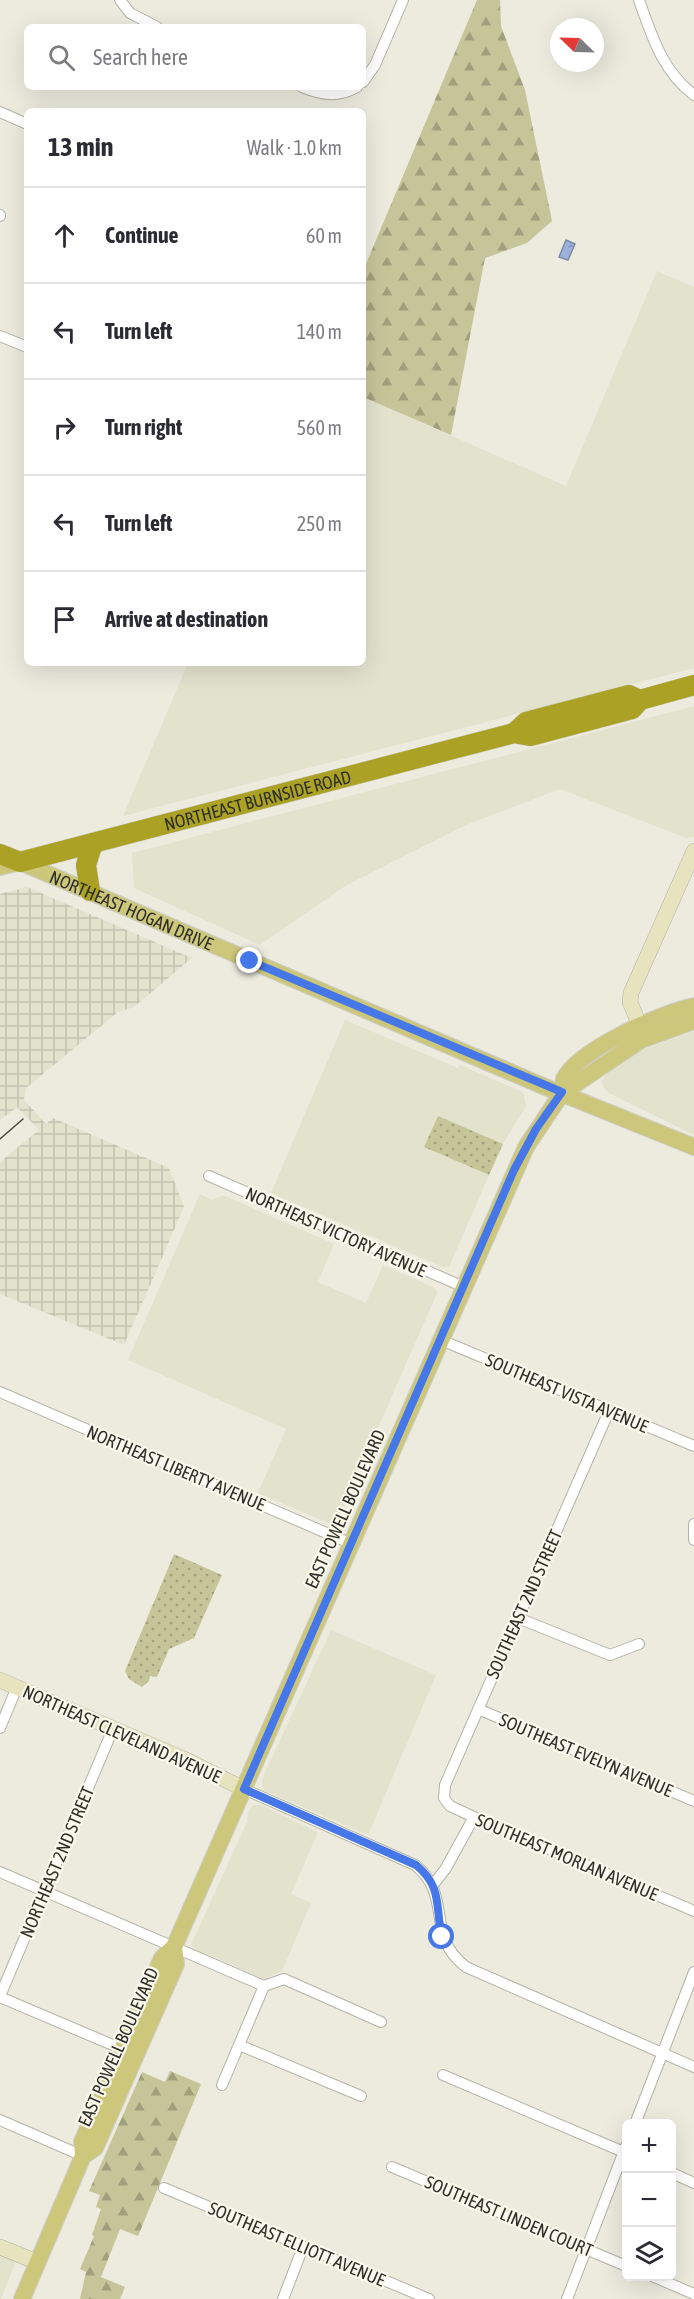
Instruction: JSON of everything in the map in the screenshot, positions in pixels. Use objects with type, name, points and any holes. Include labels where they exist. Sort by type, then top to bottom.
[{"type":"highway","name":"NORTHEAST BURNSIDE ROAD","points":[[514,733],[530,736],[554,730],[632,709],[640,700],[694,685]]},
{"type":"highway","name":"NORTHEAST BURNSIDE ROAD","points":[[20,862],[514,733],[526,723],[609,700],[629,695],[640,700]]},
{"type":"highway","points":[[554,730],[570,719],[604,709],[609,700]]},
{"type":"highway","points":[[90,891],[86,865],[93,843]]},
{"type":"highway","name":"NORTHEAST HOGAN DRIVE","points":[[0,854],[20,862]]},
{"type":"main road","points":[[639,1024],[630,1002],[631,993],[694,851]]},
{"type":"main road","name":"NORTHEAST BURNSIDE ROAD","points":[[0,867],[20,862]]},
{"type":"main road","name":"NORTHEAST HOGAN DRIVE","points":[[20,862],[694,1147]]},
{"type":"main road","name":"EAST POWELL BOULEVARD","points":[[562,1092],[564,1078],[584,1059],[639,1024],[692,1014]]},
{"type":"main road","name":"EAST POWELL BOULEVARD","points":[[22,2299],[83,2156],[82,2142],[122,2049],[162,1958],[174,1947],[526,1147],[562,1092],[641,1040],[692,1014]]},
{"type":"main road","name":"NORTHEAST CLEVELAND AVENUE","points":[[0,1680],[244,1789]]},
{"type":"main road","name":"EAST POWELL BOULEVARD","points":[[83,2156],[95,2148],[176,1964],[174,1947]]},
{"type":"main road","points":[[115,2101],[116,2082],[126,2056],[122,2049]]},
{"type":"main road","points":[[0,2247],[37,2262]]},
{"type":"street","points":[[120,0],[130,13],[151,24]]},
{"type":"street","points":[[366,76],[375,65],[403,0]]},
{"type":"street","points":[[639,0],[663,60],[671,73],[694,95]]},
{"type":"street","points":[[312,90],[336,95],[348,90]]},
{"type":"street","points":[[359,90],[361,98]]},
{"type":"street","points":[[0,112],[24,123]]},
{"type":"street","points":[[0,336],[24,346]]},
{"type":"street","name":"NORTHEAST VICTORY AVENUE","points":[[209,1176],[464,1287]]},
{"type":"street","name":"SOUTHEAST VISTA AVENUE","points":[[441,1340],[694,1446]]},
{"type":"street","name":"NORTHEAST LIBERTY AVENUE","points":[[0,1392],[352,1544]]},
{"type":"street","name":"SOUTHEAST 2ND STREET","points":[[444,1798],[444,1785],[609,1411]]},
{"type":"street","points":[[694,1524],[694,1540]]},
{"type":"street","points":[[518,1618],[610,1655],[639,1644]]},
{"type":"street","points":[[0,1728],[17,1687]]},
{"type":"street","name":"SOUTHEAST EVELYN AVENUE","points":[[478,1709],[694,1801]]},
{"type":"street","name":"NORTHEAST 2ND STREET","points":[[0,1996],[113,1729]]},
{"type":"street","points":[[244,1789],[404,1858],[420,1869],[433,1885],[440,1908],[440,1929],[447,1947],[466,1967],[694,2067]]},
{"type":"street","name":"SOUTHEAST MORLAN AVENUE","points":[[444,1798],[450,1806],[474,1817],[694,1911]]},
{"type":"street","points":[[433,1885],[446,1868],[474,1817]]},
{"type":"street","points":[[0,1872],[264,1986],[284,1979],[381,2022]]},
{"type":"street","points":[[637,2119],[694,1972]]},
{"type":"street","points":[[222,2085],[264,1986]]},
{"type":"street","points":[[0,1996],[122,2049]]},
{"type":"street","points":[[239,2045],[362,2096]]},
{"type":"street","points":[[443,2074],[622,2148]]},
{"type":"street","points":[[0,2120],[83,2156]]},
{"type":"street","points":[[567,2299],[622,2160]]},
{"type":"street","name":"SOUTHEAST LINDEN COURT","points":[[392,2167],[622,2264]]},
{"type":"street","points":[[676,2175],[694,2183]]},
{"type":"street","name":"SOUTHEAST ELLIOTT AVENUE","points":[[164,2188],[429,2299]]},
{"type":"street","points":[[283,2299],[303,2247]]},
{"type":"street","points":[[662,2281],[694,2294]]},
{"type":"shaded area","points":[[657,271],[694,287],[694,668],[123,816],[187,666],[366,666],[366,398],[566,486]]},
{"type":"shaded area","points":[[694,706],[694,837],[686,838],[560,789],[466,825],[345,886],[260,945],[134,888],[132,853]]},
{"type":"shaded area","points":[[27,887],[192,958],[134,1007],[118,1012],[26,1088],[24,1100],[46,1124],[53,1118],[169,1168],[184,1207],[124,1345],[0,1294],[0,1162],[39,1130],[17,1107],[0,1120],[0,894]]},
{"type":"shaded area","points":[[345,1020],[458,1068],[460,1065],[523,1092],[526,1106],[503,1144],[437,1116],[425,1147],[489,1175],[449,1267],[445,1268],[271,1193]]},
{"type":"shaded area","points":[[694,1031],[694,1135],[609,1093],[603,1087],[602,1081],[608,1071],[634,1053]]},
{"type":"shaded area","points":[[200,1194],[212,1200],[223,1195],[334,1244],[318,1282],[366,1303],[383,1265],[435,1288],[437,1293],[336,1524],[333,1525],[258,1493],[286,1429],[128,1360]]},
{"type":"shaded area","points":[[331,1630],[436,1675],[368,1835],[265,1791],[262,1786],[262,1779]]},
{"type":"shaded area","points":[[254,1805],[261,1805],[318,1832],[291,1894],[311,1903],[282,1971],[264,1979],[206,1953],[199,1953],[191,1945],[247,1822],[249,1810]]},
{"type":"shaded area","points":[[0,2254],[16,2261],[1,2299],[0,2299]]},
{"type":"green space","points":[[477,0],[500,0],[501,26],[525,90],[552,221],[527,243],[485,258],[451,435],[366,398],[366,264]]},
{"type":"green space","points":[[438,1116],[503,1144],[489,1175],[424,1147]]},
{"type":"green space","points":[[174,1554],[222,1575],[194,1638],[169,1649],[157,1677],[150,1676],[149,1681],[142,1687],[129,1679],[125,1671]]},
{"type":"green space","points":[[170,2071],[201,2084],[138,2236],[120,2229],[101,2277],[125,2287],[120,2299],[80,2299],[86,2272],[80,2269],[94,2236],[92,2235],[101,2209],[96,2207],[100,2195],[89,2191],[142,2072],[165,2082]]},
{"type":"water","points":[[566,240],[575,244],[568,260],[559,257]]},
{"type":"tram line","points":[[0,1139],[23,1119]]},
{"type":"route","points":[[250,961],[543,1086],[562,1092],[536,1129],[514,1170],[244,1789],[416,1865],[433,1885],[440,1908],[442,1937]]}]
